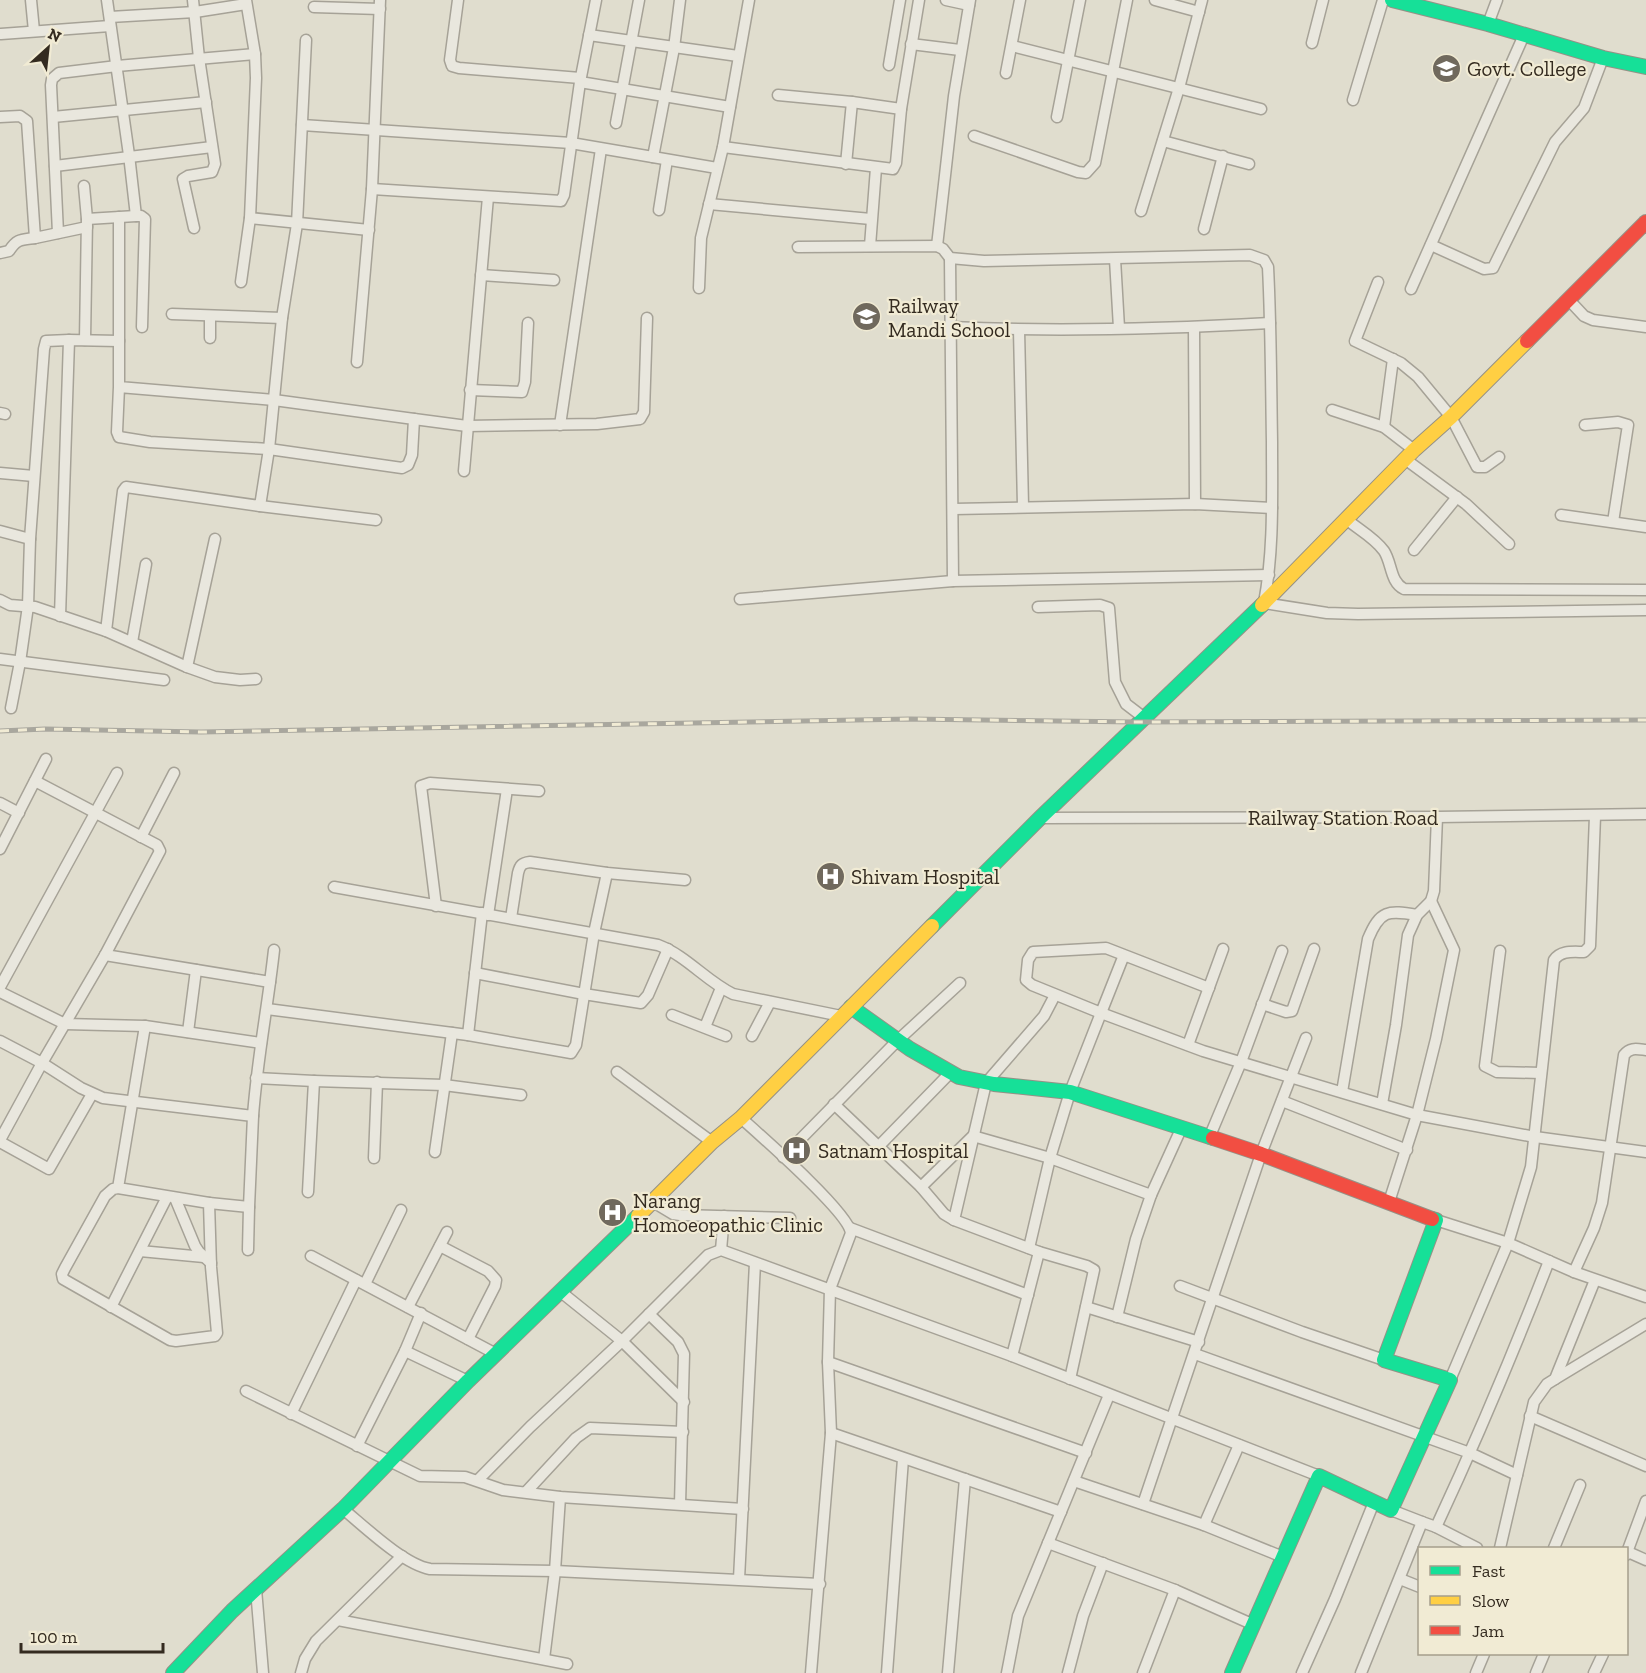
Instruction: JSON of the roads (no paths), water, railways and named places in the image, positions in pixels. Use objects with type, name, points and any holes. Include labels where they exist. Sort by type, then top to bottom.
[{"type":"main road","points":[[1392,0],[1488,24],[1603,58],[1646,67]]},
{"type":"main road","points":[[173,1673],[232,1611],[343,1509],[468,1381],[712,1142],[741,1118],[1040,818],[1264,603],[1646,222]]},
{"type":"main road","points":[[846,1011],[950,1073],[966,1079],[1070,1092],[1261,1154],[1436,1220],[1384,1360],[1450,1380],[1391,1510],[1319,1476],[1232,1673]]},
{"type":"street","points":[[31,0],[34,31]]},
{"type":"street","points":[[107,0],[136,216]]},
{"type":"street","points":[[193,0],[215,164],[212,172],[183,179],[194,228]]},
{"type":"street","points":[[458,0],[450,60],[452,66],[459,69],[580,80],[730,107]]},
{"type":"street","points":[[372,189],[561,201],[564,195],[580,80],[596,0]]},
{"type":"street","points":[[616,123],[639,0]]},
{"type":"street","points":[[653,157],[674,48],[680,0]]},
{"type":"street","points":[[699,288],[701,238],[723,147],[749,0]]},
{"type":"street","points":[[889,65],[900,0]]},
{"type":"street","points":[[723,147],[889,170],[896,166],[901,109],[919,0]]},
{"type":"street","points":[[937,246],[960,50],[970,3],[946,0]]},
{"type":"street","points":[[1006,73],[1020,0]]},
{"type":"street","points":[[1057,117],[1080,0]]},
{"type":"street","points":[[974,136],[1086,173],[1095,163],[1127,0]]},
{"type":"street","points":[[1155,0],[1199,12]]},
{"type":"street","points":[[1141,212],[1179,88],[1202,0]]},
{"type":"street","points":[[1312,43],[1323,0]]},
{"type":"street","points":[[1353,100],[1383,0]]},
{"type":"street","points":[[1488,24],[1497,0]]},
{"type":"street","points":[[2,34],[195,12],[246,2],[255,54],[256,78],[250,218],[242,282]]},
{"type":"street","points":[[314,7],[380,4],[372,189],[357,362]]},
{"type":"street","points":[[589,35],[738,56]]},
{"type":"street","points":[[1412,289],[1524,35]]},
{"type":"street","points":[[260,506],[269,449],[282,318],[297,224],[306,40]]},
{"type":"street","points":[[911,44],[960,50]]},
{"type":"street","points":[[1012,46],[1261,109]]},
{"type":"street","points":[[58,233],[51,85],[54,75],[117,66],[255,54]]},
{"type":"street","points":[[1431,245],[1484,269],[1493,268],[1555,142],[1584,108],[1603,58]]},
{"type":"street","points":[[778,95],[901,109]]},
{"type":"street","points":[[53,117],[206,102]]},
{"type":"street","points":[[846,164],[852,102]]},
{"type":"street","points":[[0,117],[20,116],[27,122],[34,238]]},
{"type":"street","points":[[302,125],[571,142],[717,168]]},
{"type":"street","points":[[1163,141],[1249,164]]},
{"type":"street","points":[[55,166],[129,155],[212,147]]},
{"type":"street","points":[[560,425],[601,149]]},
{"type":"street","points":[[1204,229],[1223,156]]},
{"type":"street","points":[[659,210],[667,160]]},
{"type":"street","points":[[870,246],[876,168]]},
{"type":"street","points":[[84,186],[87,223],[85,340]]},
{"type":"street","points":[[464,471],[488,197]]},
{"type":"street","points":[[709,204],[872,219]]},
{"type":"street","points":[[0,253],[9,251],[18,241],[58,233],[87,223],[119,217],[143,217],[146,223],[142,327]]},
{"type":"street","points":[[119,217],[117,432],[121,439],[269,449],[402,468],[408,465],[412,455],[414,419]]},
{"type":"street","points":[[250,218],[369,230]]},
{"type":"street","points":[[798,247],[937,246],[943,249],[950,258],[953,580]]},
{"type":"street","points":[[950,258],[984,261],[1250,255],[1264,260],[1268,267],[1270,323],[1272,508],[1269,575],[1264,603],[1327,613],[1358,614],[1646,610]]},
{"type":"street","points":[[1115,259],[1119,328]]},
{"type":"street","points":[[481,275],[554,280]]},
{"type":"street","points":[[1378,282],[1354,341],[1393,359],[1418,377],[1451,417],[1478,467],[1485,467],[1499,457]]},
{"type":"street","points":[[1569,300],[1584,316],[1593,321],[1646,327]]},
{"type":"street","points":[[172,314],[282,318]]},
{"type":"street","points":[[210,316],[210,338]]},
{"type":"street","points":[[119,387],[274,400],[467,426],[560,425],[635,420],[643,416],[646,318]]},
{"type":"street","points":[[470,390],[522,392],[525,382],[528,323]]},
{"type":"street","points":[[951,327],[1019,330],[1194,328],[1270,323]]},
{"type":"street","points":[[1194,328],[1195,504]]},
{"type":"street","points":[[1019,330],[1023,506]]},
{"type":"street","points":[[11,708],[28,606],[30,539],[44,344],[49,340],[119,340]]},
{"type":"street","points":[[60,616],[69,340]]},
{"type":"street","points":[[1384,427],[1393,359]]},
{"type":"street","points":[[1332,410],[1384,427],[1410,455],[1509,544]]},
{"type":"street","points":[[1585,425],[1618,423],[1628,425],[1613,522]]},
{"type":"street","points":[[0,473],[34,476]]},
{"type":"street","points":[[106,631],[123,491],[126,487],[376,520]]},
{"type":"street","points":[[1414,550],[1457,497]]},
{"type":"street","points":[[954,509],[1195,504],[1272,508]]},
{"type":"street","points":[[1561,515],[1646,527]]},
{"type":"street","points":[[1346,519],[1382,548],[1388,558],[1396,583],[1404,589],[1646,591]]},
{"type":"street","points":[[0,531],[30,539]]},
{"type":"street","points":[[187,667],[215,539]]},
{"type":"street","points":[[132,642],[146,564]]},
{"type":"street","points":[[740,599],[953,580],[1269,575]]},
{"type":"street","points":[[0,600],[10,605],[28,606],[106,631],[215,677],[256,679]]},
{"type":"street","points":[[1038,607],[1100,605],[1109,608],[1115,682],[1126,704],[1143,717]]},
{"type":"street","points":[[0,659],[164,680]]},
{"type":"street","points":[[0,849],[46,759]]},
{"type":"street","points":[[0,987],[117,773]]},
{"type":"street","points":[[141,837],[174,773]]},
{"type":"street","points":[[35,781],[157,845],[159,851],[105,955],[0,1141],[49,1169],[92,1094]]},
{"type":"street","points":[[436,906],[421,786],[430,783],[539,791]]},
{"type":"street","points":[[468,1035],[475,973],[507,789]]},
{"type":"street","points":[[0,803],[19,813]]},
{"type":"street","name":"Railway Station Road","points":[[1040,818],[1646,814]]},
{"type":"street","points":[[1450,1380],[1508,1243],[1532,1167],[1554,960],[1558,955],[1564,953],[1584,952],[1590,946],[1596,816]]},
{"type":"street","points":[[1382,1104],[1410,929],[1417,915],[1431,901],[1436,878],[1437,817]]},
{"type":"street","points":[[511,918],[518,873],[523,863],[685,880]]},
{"type":"street","points":[[267,1009],[468,1035],[571,1053],[576,1045],[594,933],[607,873]]},
{"type":"street","points":[[334,887],[658,945],[668,949],[722,988],[746,998],[846,1011]]},
{"type":"street","points":[[1389,1202],[1417,1115],[1436,1039],[1454,950],[1431,901]]},
{"type":"street","points":[[1342,1092],[1368,939],[1372,928],[1382,915],[1389,912],[1417,915]]},
{"type":"street","points":[[1209,988],[1124,954],[1100,948],[1033,952],[1028,960],[1026,980],[1032,986],[1188,1046],[1290,1079],[1417,1115],[1536,1137],[1646,1152]]},
{"type":"street","points":[[475,973],[641,1003],[648,995],[668,949]]},
{"type":"street","points":[[1188,1046],[1223,949]]},
{"type":"street","points":[[1262,1004],[1286,1012],[1292,1011],[1314,949]]},
{"type":"street","points":[[248,1250],[255,1078],[274,950]]},
{"type":"street","points":[[1209,1138],[1241,1062],[1282,951]]},
{"type":"street","points":[[1500,951],[1485,1066],[1497,1072],[1541,1073]]},
{"type":"street","points":[[1012,1356],[1028,1295],[1050,1158],[1070,1092],[1124,954]]},
{"type":"street","points":[[105,955],[270,982]]},
{"type":"street","points":[[188,1032],[196,970]]},
{"type":"street","points":[[783,1157],[896,1042],[960,984]]},
{"type":"street","points":[[705,1027],[722,988]]},
{"type":"street","points":[[0,993],[65,1024],[145,1026],[261,1043]]},
{"type":"street","points":[[954,1220],[986,1083],[1037,1025],[1049,1009],[1055,995]]},
{"type":"street","points":[[752,1036],[770,1002]]},
{"type":"street","points":[[672,1015],[726,1036]]},
{"type":"street","points":[[118,1188],[145,1026]]},
{"type":"street","points":[[435,1152],[452,1034]]},
{"type":"street","points":[[1143,1504],[1261,1154],[1306,1038]]},
{"type":"street","points":[[0,1041],[42,1063],[92,1094],[112,1100],[253,1116]]},
{"type":"street","points":[[1574,1272],[1600,1211],[1624,1055],[1628,1050],[1646,1050]]},
{"type":"street","points":[[617,1071],[712,1142]]},
{"type":"street","points":[[879,1146],[950,1073]]},
{"type":"street","points":[[255,1078],[444,1085],[521,1095]]},
{"type":"street","points":[[308,1192],[314,1081]]},
{"type":"street","points":[[374,1158],[377,1082]]},
{"type":"street","points":[[1282,1101],[1407,1150]]},
{"type":"street","points":[[834,1104],[921,1187],[944,1214],[954,1220],[1034,1250],[1094,1270],[1070,1379]]},
{"type":"street","points":[[741,1118],[845,1219],[850,1228],[849,1240],[830,1289],[828,1362],[831,1433],[811,1673]]},
{"type":"street","points":[[1117,1317],[1131,1254],[1151,1195],[1181,1129]]},
{"type":"street","points":[[973,1136],[1050,1158],[1151,1195]]},
{"type":"street","points":[[921,1187],[973,1136]]},
{"type":"street","points":[[209,1203],[207,1260],[217,1328],[215,1336],[176,1341],[162,1336],[67,1283],[62,1274],[105,1196],[118,1188],[171,1198],[249,1208]]},
{"type":"street","points":[[111,1307],[171,1198]]},
{"type":"street","points":[[171,1198],[195,1246],[207,1260]]},
{"type":"street","points":[[653,1202],[673,1214],[790,1218]]},
{"type":"street","points":[[291,1414],[400,1210]]},
{"type":"street","points":[[721,1250],[724,1216]]},
{"type":"street","points":[[1436,1220],[1508,1243],[1574,1272],[1646,1297]]},
{"type":"street","points":[[850,1228],[1028,1295]]},
{"type":"street","points":[[408,1307],[447,1232]]},
{"type":"street","points":[[440,1246],[488,1271],[496,1280],[468,1339]]},
{"type":"street","points":[[478,1480],[708,1255],[721,1250],[1012,1356],[1319,1476]]},
{"type":"street","points":[[140,1251],[207,1260]]},
{"type":"street","points":[[311,1256],[496,1354]]},
{"type":"street","points":[[1436,1527],[1513,1355],[1549,1261]]},
{"type":"street","points":[[739,1579],[755,1263]]},
{"type":"street","points":[[1555,1379],[1595,1280]]},
{"type":"street","points":[[1180,1286],[1213,1300],[1384,1360]]},
{"type":"street","points":[[561,1292],[622,1341],[684,1402]]},
{"type":"street","points":[[1086,1307],[1199,1342]]},
{"type":"street","points":[[357,1446],[422,1313]]},
{"type":"street","points":[[650,1314],[678,1342],[685,1361],[680,1504]]},
{"type":"street","points":[[1500,1547],[1530,1416],[1539,1395],[1555,1379],[1646,1324]]},
{"type":"street","points":[[405,1351],[468,1381]]},
{"type":"street","points":[[1195,1354],[1470,1453],[1517,1474]]},
{"type":"street","points":[[828,1362],[1086,1453]]},
{"type":"street","points":[[246,1391],[420,1476],[465,1477],[503,1490],[560,1497],[743,1509]]},
{"type":"street","points":[[1007,1673],[1018,1617],[1109,1395]]},
{"type":"street","points":[[1530,1416],[1646,1466]]},
{"type":"street","points":[[526,1492],[576,1438],[590,1428],[682,1432]]},
{"type":"street","points":[[831,1433],[1061,1512]]},
{"type":"street","points":[[1204,1525],[1239,1445]]},
{"type":"street","points":[[887,1673],[903,1459]]},
{"type":"street","points":[[948,1673],[965,1479]]},
{"type":"street","points":[[1074,1481],[1204,1525],[1283,1557]]},
{"type":"street","points":[[1554,1547],[1580,1485]]},
{"type":"street","points":[[544,1659],[555,1571],[560,1497]]},
{"type":"street","points":[[1628,1550],[1646,1501]]},
{"type":"street","points":[[1302,1673],[1374,1502]]},
{"type":"street","points":[[343,1509],[402,1557],[422,1568],[555,1571],[820,1584]]},
{"type":"street","points":[[1391,1510],[1436,1527],[1475,1547]]},
{"type":"street","points":[[1361,1673],[1422,1522]]},
{"type":"street","points":[[1048,1543],[1174,1590],[1254,1625]]},
{"type":"street","points":[[1628,1553],[1646,1560]]},
{"type":"street","points":[[301,1673],[310,1648],[402,1557]]},
{"type":"street","points":[[1068,1673],[1083,1616],[1103,1563]]},
{"type":"street","points":[[1400,1579],[1418,1587]]},
{"type":"street","points":[[256,1589],[263,1673]]},
{"type":"street","points":[[1143,1673],[1174,1590]]},
{"type":"street","points":[[338,1620],[567,1664]]},
{"type":"street","points":[[1476,1673],[1483,1655]]},
{"type":"street","points":[[1536,1673],[1543,1655]]},
{"type":"street","points":[[1594,1673],[1602,1655]]},
{"type":"railway","points":[[0,731],[45,729],[201,732],[910,719],[1137,722],[1646,720]]},
{"type":"place","name":"Govt. College","points":[[1446,68]]},
{"type":"place","name":"Railway Mandi School","points":[[867,317]]},
{"type":"place","name":"Shivam Hospital","points":[[830,876]]},
{"type":"place","name":"Satnam Hospital","points":[[797,1150]]},
{"type":"place","name":"Narang Homoeopathic Clinic","points":[[612,1212]]}]
